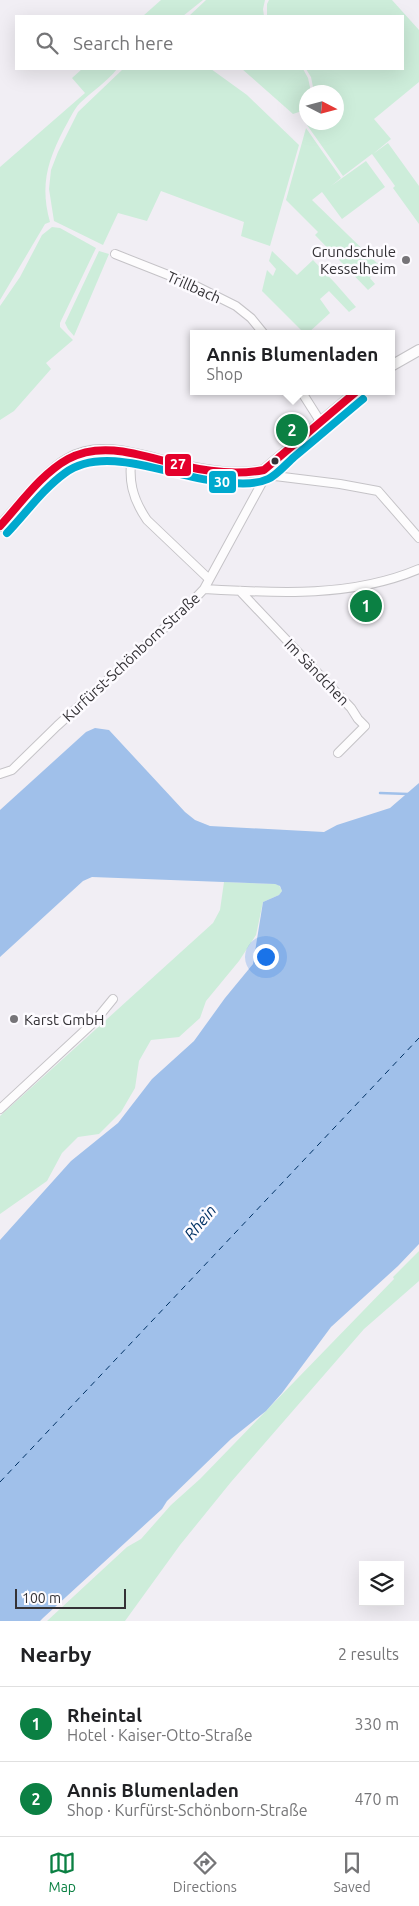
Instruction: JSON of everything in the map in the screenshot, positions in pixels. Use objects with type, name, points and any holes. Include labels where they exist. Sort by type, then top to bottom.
[{"type":"street","name":"Trillbach","points":[[115,254],[196,286],[236,306],[251,318],[261,330]]},
{"type":"street","points":[[395,364],[419,350]]},
{"type":"street","points":[[304,395],[320,421]]},
{"type":"street","points":[[0,526],[54,469],[68,458],[81,453],[96,450],[132,454],[185,466],[213,470],[246,473],[264,470],[352,395]]},
{"type":"street","points":[[132,454],[130,483],[139,509],[147,520],[209,579]]},
{"type":"street","points":[[264,470],[275,476],[378,490],[419,538]]},
{"type":"street","name":"Kurfürst-Schönborn-Straße","points":[[0,774],[12,770],[71,713],[183,611],[204,589],[264,479],[264,470]]},
{"type":"street","points":[[204,589],[310,592],[343,589],[385,580],[419,569]]},
{"type":"street","name":"Im Sändchen","points":[[240,591],[351,708],[365,726],[338,753]]},
{"type":"street","points":[[0,1108],[96,1021],[113,999]]},
{"type":"green space","points":[[161,0],[203,0],[184,15],[144,15]]},
{"type":"green space","points":[[206,0],[265,0],[264,15],[190,15]]},
{"type":"green space","points":[[269,0],[392,0],[419,30],[419,82],[374,119],[391,139],[373,154],[388,143],[419,186],[419,224],[393,188],[395,186],[372,154],[343,176],[311,130],[344,130],[344,85],[313,85],[307,70],[404,70],[404,15],[267,15]]},
{"type":"green space","points":[[81,70],[116,70],[78,106],[64,129],[53,152],[47,174],[46,197],[50,222],[45,224],[0,300],[0,167],[85,93],[72,78]]},
{"type":"green space","points":[[122,70],[212,70],[247,95],[299,145],[270,246],[241,236],[244,222],[161,191],[147,221],[118,213],[103,245],[54,221],[49,189],[51,170],[78,112]]},
{"type":"green space","points":[[243,70],[304,70],[310,85],[299,85],[299,112],[293,114]]},
{"type":"green space","points":[[305,130],[307,130],[341,178],[331,186],[366,161],[385,187],[342,219],[322,192],[312,200],[380,266],[370,278],[375,284],[368,290],[315,235],[318,232],[286,200]]},
{"type":"green space","points":[[52,227],[60,228],[96,248],[60,323],[60,327],[73,340],[46,363],[51,369],[14,411],[0,420],[0,306],[20,277],[42,235]]},
{"type":"green space","points":[[99,251],[109,254],[74,336],[65,323]]},
{"type":"green space","points":[[272,251],[297,275],[313,260],[356,307],[349,312],[329,291],[320,299],[330,313],[311,330],[301,330],[262,291],[267,270],[273,276],[276,269],[269,261]]},
{"type":"green space","points":[[224,882],[275,884],[279,885],[282,891],[279,895],[263,902],[256,935],[239,961],[206,1001],[200,1018],[179,1037],[151,1040],[139,1061],[135,1088],[121,1112],[99,1134],[78,1137],[62,1153],[47,1181],[0,1214],[0,1116],[213,923],[220,910]]},
{"type":"green space","points":[[419,1251],[419,1281],[364,1329],[231,1482],[180,1545],[125,1621],[47,1621],[127,1547],[141,1539],[171,1505],[200,1479]]},
{"type":"water","name":"Rhein","points":[[95,728],[109,730],[185,812],[195,820],[210,826],[324,832],[337,825],[390,808],[419,783],[419,1244],[398,1266],[331,1327],[282,1393],[266,1411],[231,1439],[167,1501],[162,1509],[40,1621],[0,1621],[0,1240],[71,1161],[118,1123],[152,1079],[194,1041],[225,998],[253,964],[263,902],[279,895],[282,891],[280,886],[275,884],[92,877],[83,881],[0,957],[0,810],[86,732]]},
{"type":"waterway","points":[[380,793],[408,794]]},
{"type":"ferry route","points":[[0,1482],[419,1038]]},
{"type":"transit line","name":"27","points":[[0,526],[32,489],[49,473],[58,465],[82,453],[111,450],[204,470],[234,473],[264,470],[352,395]]},
{"type":"transit line","name":"30","points":[[7,533],[49,486],[65,473],[81,465],[99,461],[138,464],[215,481],[256,483],[268,479],[363,399]]},
{"type":"place","name":"Grundschule Kesselheim","points":[[406,260]]},
{"type":"place","name":"Annis Blumenladen","points":[[292,430]]},
{"type":"place","name":"Rheintal","points":[[366,606]]},
{"type":"place","name":"Karst GmbH","points":[[14,1019]]}]
